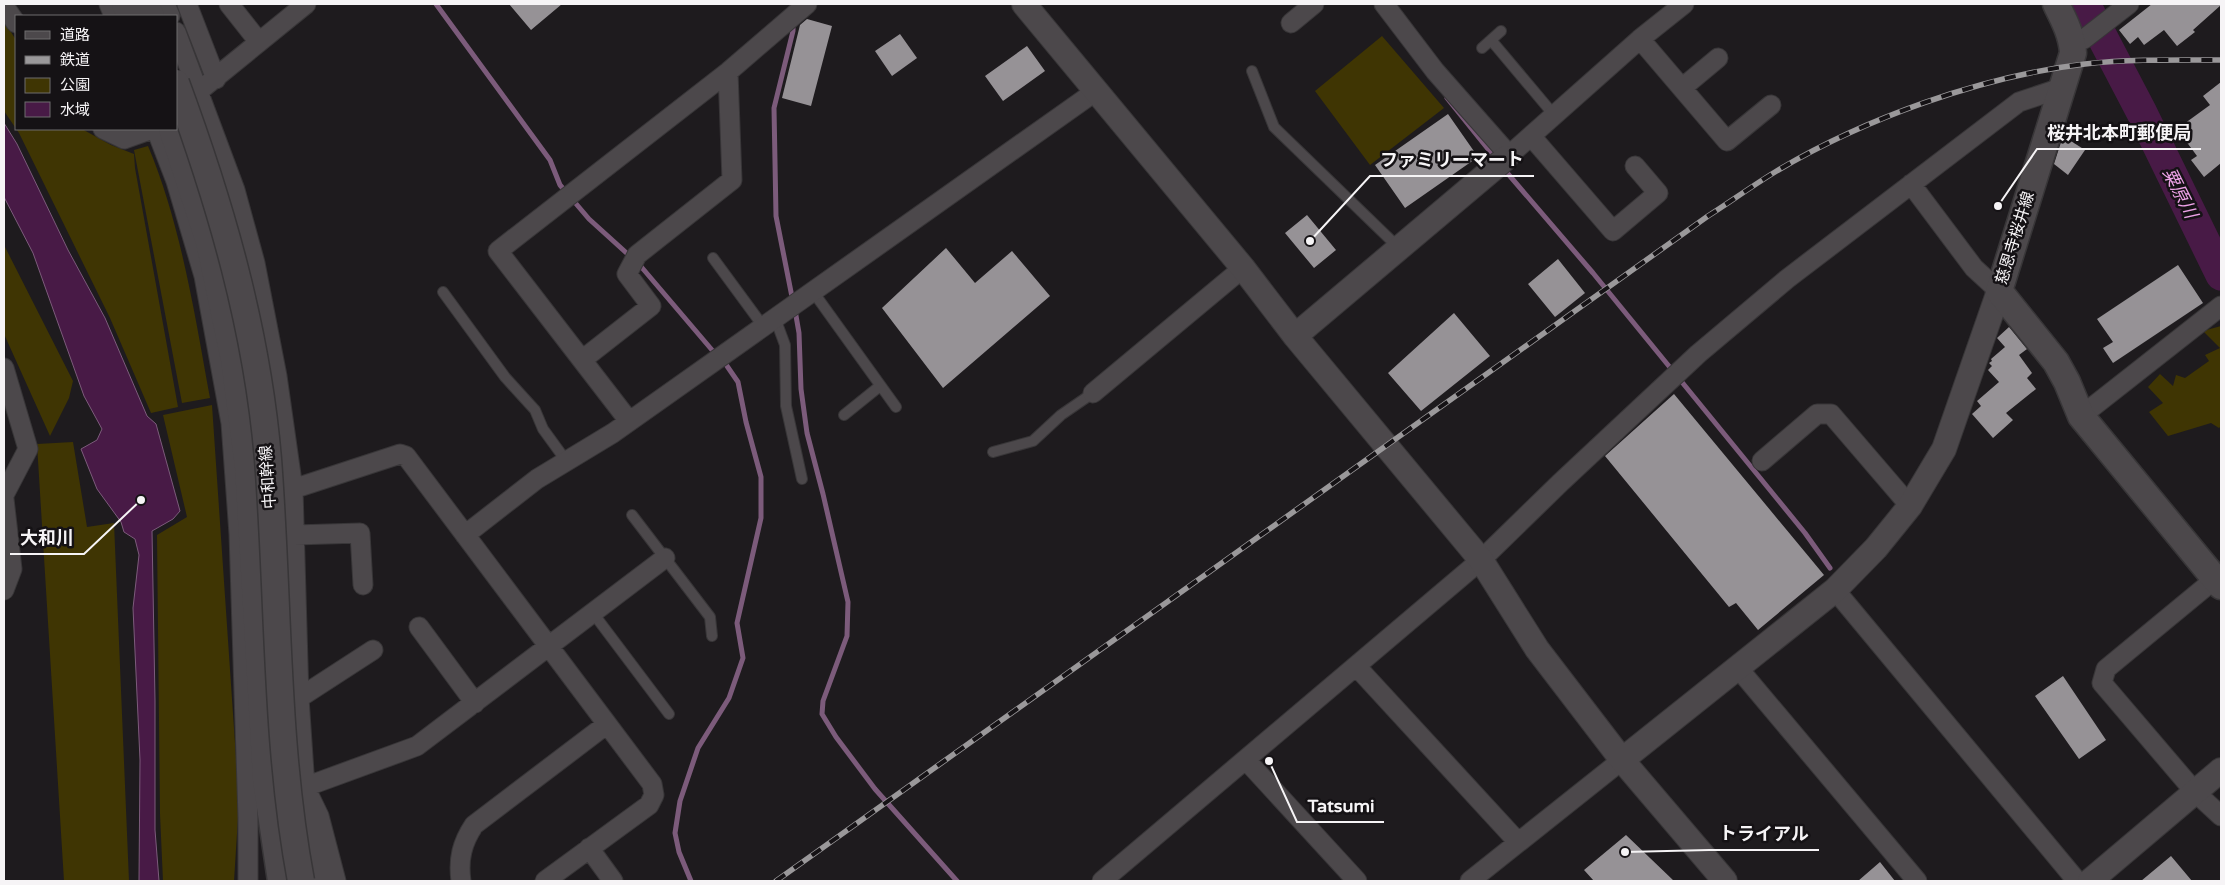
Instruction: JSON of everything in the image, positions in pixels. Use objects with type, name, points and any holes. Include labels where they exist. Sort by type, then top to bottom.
[{"type":"main road","points":[[2056,4],[2078,41]]},
{"type":"main road","name":"慈恩寺桜井線","points":[[2078,41],[2061,88],[1999,291],[2056,362],[2067,382],[2081,416],[2218,582]]},
{"type":"main road","name":"中和幹線","points":[[188,87],[236,269],[258,380],[268,458],[285,771],[291,830],[301,881]]},
{"type":"main road","name":"中和幹線","points":[[172,130],[209,242],[234,360],[248,467],[266,780],[281,881]]},
{"type":"street","points":[[187,4],[216,79]]},
{"type":"street","points":[[229,4],[259,42]]},
{"type":"street","points":[[188,87],[216,79],[306,4]]},
{"type":"street","points":[[1024,4],[1243,268],[1295,336],[1481,560],[1537,649],[1622,760],[1725,881]]},
{"type":"street","points":[[1291,23],[1314,4]]},
{"type":"street","points":[[1384,4],[1502,161]]},
{"type":"street","points":[[1295,336],[1502,161],[1640,39],[1684,4]]},
{"type":"street","points":[[2078,41],[2111,19],[2129,4]]},
{"type":"street","points":[[4,6],[15,22]]},
{"type":"street","points":[[629,421],[498,250],[728,72],[797,12]]},
{"type":"street","points":[[1640,39],[1727,141],[1772,105]]},
{"type":"street","points":[[178,41],[188,87],[235,190],[255,263],[277,376],[293,489],[298,698],[305,788],[314,856],[320,881]]},
{"type":"street","points":[[1682,88],[1718,58]]},
{"type":"street","points":[[582,360],[650,306],[627,274],[634,259],[732,180],[728,72]]},
{"type":"street","points":[[1102,881],[1481,560],[1678,372],[1787,279],[2019,102],[2061,88]]},
{"type":"street","points":[[465,534],[537,479],[567,462],[629,421],[781,314],[814,293],[1096,92]]},
{"type":"street","points":[[105,130],[124,139],[151,130]]},
{"type":"street","points":[[154,130],[176,181],[204,276],[231,423],[240,534],[248,881]]},
{"type":"street","points":[[1531,136],[1613,231],[1658,193],[1635,166]]},
{"type":"street","points":[[1470,881],[1835,590],[1876,548],[1910,506],[1944,449],[1999,291],[1974,268],[1911,184]]},
{"type":"street","points":[[1093,393],[1243,268]]},
{"type":"street","points":[[2081,416],[2218,308]]},
{"type":"street","points":[[4,368],[28,449],[4,495]]},
{"type":"street","points":[[1762,461],[1817,414],[1831,414],[1910,506]]},
{"type":"street","points":[[293,489],[400,454],[406,456],[652,784],[654,795],[649,805],[545,881]]},
{"type":"street","points":[[4,499],[12,569],[4,590]]},
{"type":"street","points":[[295,535],[360,533],[363,585]]},
{"type":"street","points":[[305,788],[417,746],[665,558]]},
{"type":"street","points":[[2218,582],[2106,669],[2102,683],[2194,792],[2221,816]]},
{"type":"street","points":[[1835,590],[2077,881]]},
{"type":"street","points":[[418,627],[475,703]]},
{"type":"street","points":[[298,698],[373,650]]},
{"type":"street","points":[[1356,666],[1518,842]]},
{"type":"street","points":[[1738,668],[1917,881]]},
{"type":"street","points":[[462,881],[460,853],[464,839],[474,824],[606,724]]},
{"type":"street","points":[[1246,760],[1357,881]]},
{"type":"street","points":[[2090,881],[2221,770]]},
{"type":"street","points":[[305,788],[319,816],[336,881]]},
{"type":"street","points":[[248,818],[260,881]]},
{"type":"street","points":[[589,848],[613,881]]},
{"type":"lane","points":[[1482,48],[1501,32]]},
{"type":"lane","points":[[1491,40],[1554,116]]},
{"type":"lane","points":[[1252,71],[1274,127],[1399,248]]},
{"type":"lane","points":[[713,258],[781,314],[785,345],[786,406],[802,479]]},
{"type":"lane","points":[[443,292],[505,377],[535,410],[543,429],[567,462]]},
{"type":"lane","points":[[814,293],[896,407]]},
{"type":"lane","points":[[844,415],[880,386]]},
{"type":"lane","points":[[993,452],[1033,441],[1061,415],[1093,393]]},
{"type":"lane","points":[[632,515],[710,617],[712,636]]},
{"type":"lane","points":[[593,613],[669,714]]},
{"type":"green space","points":[[4,21],[15,38],[15,128],[4,111]]},
{"type":"green space","points":[[1382,36],[1444,108],[1370,165],[1315,91]]},
{"type":"green space","points":[[17,130],[84,130],[111,145],[134,154],[178,407],[151,413],[110,318]]},
{"type":"green space","points":[[148,146],[170,207],[186,270],[210,398],[182,403],[134,150]]},
{"type":"green space","points":[[4,245],[73,381],[69,398],[50,436],[4,334]]},
{"type":"green space","points":[[2221,326],[2221,426],[2219,428],[2211,423],[2168,436],[2149,412],[2163,403],[2148,387],[2160,374],[2173,386],[2176,375],[2185,378],[2209,361],[2205,355],[2220,348],[2203,331]]},
{"type":"green space","points":[[212,405],[239,802],[234,881],[163,881],[160,814],[157,535],[187,517],[163,415]]},
{"type":"green space","points":[[73,442],[87,527],[114,523],[129,881],[64,881],[37,444]]},
{"type":"water","points":[[4,123],[17,144],[68,250],[105,318],[147,416],[156,424],[180,511],[173,519],[152,531],[155,830],[159,881],[139,881],[140,760],[133,608],[139,555],[135,539],[124,532],[121,522],[97,489],[81,449],[97,440],[102,429],[84,396],[33,253],[4,197]]},
{"type":"building","points":[[509,4],[562,4],[531,30]]},
{"type":"building","points":[[2152,4],[2221,5],[2193,30],[2195,32],[2177,46],[2164,30],[2144,45],[2138,37],[2130,44],[2119,30]]},
{"type":"building","points":[[807,19],[832,26],[811,106],[782,98],[800,25]]},
{"type":"building","points":[[900,34],[917,58],[892,76],[875,51]]},
{"type":"building","points":[[1027,46],[1045,71],[1003,101],[985,76]]},
{"type":"building","points":[[2221,82],[2221,163],[2204,177],[2191,160],[2197,156],[2177,129],[2210,105],[2203,96]]},
{"type":"building","points":[[1448,114],[1478,157],[1405,208],[1375,165]]},
{"type":"building","points":[[2063,136],[2085,150],[2068,175],[2054,164]]},
{"type":"building","points":[[1307,215],[1336,250],[1314,268],[1285,233]]},
{"type":"building","points":[[946,248],[975,283],[1012,251],[1050,296],[943,388],[882,308]]},
{"type":"building","points":[[1558,259],[1585,293],[1555,317],[1528,284]]},
{"type":"building","points":[[2178,265],[2203,303],[2113,363],[2103,348],[2113,342],[2097,319]]},
{"type":"building","points":[[1454,313],[1490,356],[1421,411],[1388,373]]},
{"type":"building","points":[[2009,327],[2027,349],[2019,355],[2032,373],[2027,378],[2036,389],[2006,413],[2013,420],[1993,438],[1972,414],[1981,406],[1977,401],[1999,382],[1988,370],[1992,366],[1989,363],[2005,347],[1997,338]]},
{"type":"building","points":[[1674,394],[1824,575],[1758,630],[1736,603],[1729,607],[1605,456]]},
{"type":"building","points":[[2063,676],[2106,740],[2079,759],[2035,696]]},
{"type":"building","points":[[1626,835],[1674,881],[1594,881],[1584,870]]},
{"type":"building","points":[[2171,856],[2192,881],[2141,881]]},
{"type":"building","points":[[1880,862],[1895,881],[1858,881]]},
{"type":"waterway","points":[[436,4],[550,160],[560,185],[566,192]]},
{"type":"waterway","name":"粟原川","points":[[2085,4],[2142,113],[2221,275]]},
{"type":"waterway","points":[[793,22],[793,31],[774,108],[776,216],[793,302]]},
{"type":"waterway","points":[[1447,98],[1496,159]]},
{"type":"waterway","points":[[1503,168],[1593,273],[1805,533],[1830,568]]},
{"type":"waterway","points":[[572,199],[589,219],[631,257]]},
{"type":"waterway","points":[[638,263],[712,350]]},
{"type":"waterway","points":[[795,310],[799,333],[801,389],[807,433],[848,602],[847,636],[823,701],[822,714],[836,737],[875,789],[957,881]]},
{"type":"waterway","points":[[691,881],[679,852],[675,833],[680,801],[698,748],[729,698],[743,658],[737,623],[761,518],[761,477],[746,422],[738,382],[727,366]]},
{"type":"railway","points":[[776,881],[1708,216],[1775,172],[1846,134],[1885,118],[1965,89],[2005,78],[2102,62],[2221,60]]},
{"type":"place","name":"桜井北本町郵便局","points":[[1998,206]]},
{"type":"place","name":"ファミリーマート","points":[[1310,241]]},
{"type":"place","name":"大和川","points":[[141,500]]},
{"type":"place","name":"Tatsumi","points":[[1269,761]]},
{"type":"place","name":"トライアル","points":[[1625,852]]}]
